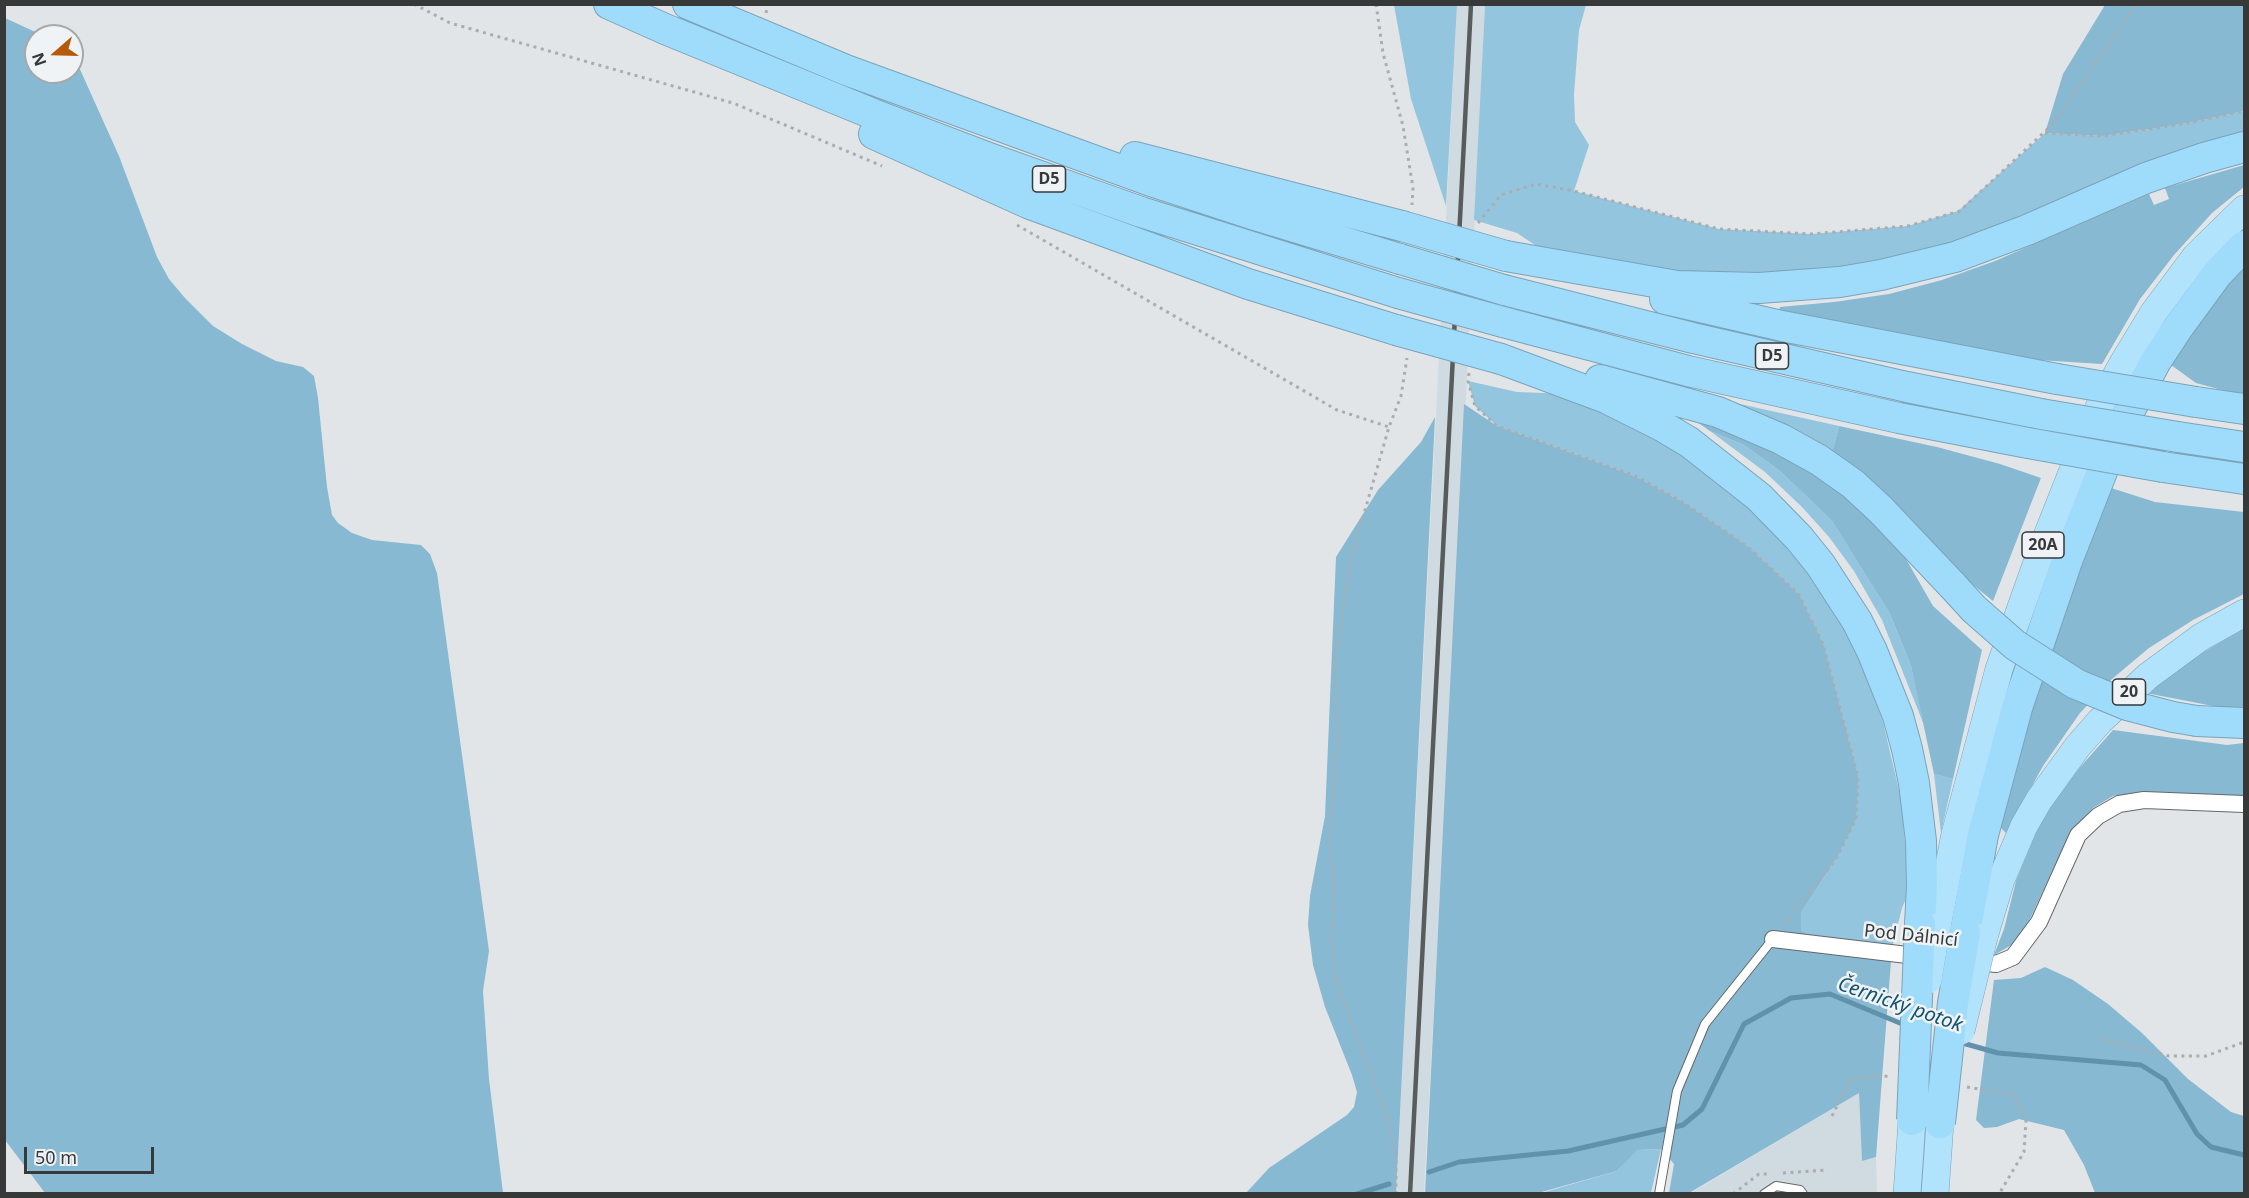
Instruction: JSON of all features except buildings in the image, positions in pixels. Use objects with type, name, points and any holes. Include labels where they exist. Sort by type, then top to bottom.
[{"type":"highway","name":"D5","points":[[609,4],[664,30],[713,32],[846,70],[1148,180],[1277,222],[1504,290],[1693,338],[1908,387],[2041,414],[2244,447]]},
{"type":"highway","name":"D5","points":[[688,4],[713,32],[873,114],[1076,189],[1242,245],[1398,293],[1688,370],[1899,418],[2163,467],[2244,479]]},
{"type":"highway","points":[[664,30],[833,115],[1030,204],[1248,284],[1396,330],[1501,359],[1604,381],[1718,412],[1781,439],[1819,460],[1853,484],[1881,510],[1974,609],[2015,645],[2076,684],[2127,705],[2162,714],[2197,721],[2244,723]]},
{"type":"highway","points":[[977,118],[1228,180],[1666,299],[1782,326],[2057,379],[2244,410]]},
{"type":"highway","points":[[1506,256],[1677,286],[1759,288],[1840,282],[1881,275],[1955,257],[2027,230],[2146,178],[2244,147]]},
{"type":"highway","name":"20A","points":[[1951,930],[1955,834],[1999,669],[2073,468],[2099,407],[2154,312],[2195,257],[2244,208]]},
{"type":"highway","points":[[1935,1194],[1926,1122],[1951,930],[1983,835],[2017,708],[2067,561],[2116,436],[2141,388],[2177,329],[2218,273],[2244,246]]},
{"type":"highway","points":[[1501,359],[1606,398],[1653,421],[1689,442],[1759,496],[1820,564],[1839,592],[1872,651],[1898,716],[1907,749],[1914,783],[1921,841],[1922,886],[1951,930],[1953,1003],[1907,1194]]},
{"type":"highway","name":"20","points":[[1951,930],[2001,880],[2024,826],[2039,800],[2078,746],[2115,705],[2148,675],[2201,637],[2244,613]]},
{"type":"street","name":"Pod Dálnicí","points":[[1773,939],[1886,954],[1996,964],[2013,957],[2039,922],[2078,835],[2098,816],[2119,804],[2144,800],[2244,804]]},
{"type":"lane","name":"Pod Dálnicí","points":[[1659,1194],[1677,1091],[1705,1024],[1773,939]]},
{"type":"lane","points":[[1764,1194],[1776,1186],[1800,1190],[1803,1194]]},
{"type":"path","points":[[414,4],[450,23],[733,103],[885,167]]},
{"type":"path","points":[[2054,123],[2136,4]]},
{"type":"path","points":[[2044,133],[2103,136],[2188,123],[2244,111]]},
{"type":"path","points":[[1014,224],[1337,410],[1389,428],[1353,552],[1334,661],[1338,738],[1329,847],[1335,889],[1331,942],[1337,984],[1384,1108],[1396,1155],[1396,1194]]},
{"type":"path","points":[[2101,1039],[2169,1056],[2206,1056],[2244,1042]]},
{"type":"shaded area","points":[[1394,5],[1457,5],[1446,206],[1411,99]]},
{"type":"shaded area","points":[[1457,5],[1485,5],[1460,519],[1424,1193],[1396,1194]]},
{"type":"shaded area","points":[[1485,5],[1586,5],[1579,30],[1574,94],[1575,122],[1589,145],[1574,191],[1719,229],[1811,234],[1908,226],[1958,211],[2045,133],[2103,136],[2188,123],[2244,111],[2244,133],[2193,146],[2137,166],[1970,237],[1879,265],[1708,278],[1541,249],[1517,233],[1474,220]]},
{"type":"shaded area","points":[[2105,5],[2244,5],[2244,111],[2188,123],[2103,136],[2045,133],[2063,74]]},
{"type":"shaded area","points":[[5,18],[24,27],[24,84],[84,84],[84,78],[119,156],[157,257],[169,279],[185,298],[213,326],[242,344],[276,361],[303,367],[314,376],[327,487],[332,515],[338,523],[352,533],[372,540],[421,545],[430,554],[437,573],[489,951],[483,991],[489,1079],[503,1193],[45,1193],[5,1140]]},
{"type":"shaded area","points":[[2244,165],[2244,187],[2212,213],[2174,255],[2140,299],[2102,364],[2022,359],[1779,311],[1780,307],[1889,294],[1942,280],[1995,261],[2149,194],[2154,205],[2169,199],[2165,188]]},
{"type":"shaded area","points":[[2244,266],[2244,396],[2196,383],[2171,365],[2194,326]]},
{"type":"shaded area","points":[[1468,381],[1517,392],[1571,394],[1620,414],[1717,474],[1803,563],[1833,607],[1860,661],[1883,722],[1901,799],[1906,853],[1906,899],[1892,948],[1814,938],[1801,930],[1801,913],[1836,859],[1681,501],[1635,476],[1497,426],[1475,406]]},
{"type":"shaded area","points":[[1722,400],[1839,426],[1832,453]]},
{"type":"shaded area","points":[[1464,404],[1497,426],[1635,476],[1681,501],[1748,547],[1799,595],[1823,644],[1858,777],[1856,819],[1836,859],[1801,913],[1801,930],[1814,938],[1892,948],[1876,1157],[1862,1161],[1859,1093],[1689,1193],[1669,1193],[1674,1164],[1661,1149],[1637,1150],[1617,1171],[1538,1193],[1425,1194]]},
{"type":"shaded area","points":[[1435,417],[1396,1193],[1246,1193],[1269,1168],[1347,1115],[1354,1107],[1357,1092],[1325,1007],[1313,965],[1308,925],[1310,896],[1325,816],[1336,557],[1378,490],[1421,442]]},
{"type":"shaded area","points":[[1697,422],[1746,437],[1814,473],[1863,511],[1902,552],[1933,606],[1982,650],[1953,779],[1934,774],[1911,666],[1890,614],[1832,521],[1780,471],[1744,445],[1710,431]]},
{"type":"shaded area","points":[[1839,426],[1937,447],[2041,478],[1993,601],[1947,564],[1832,453]]},
{"type":"shaded area","points":[[1710,431],[1744,445],[1780,471],[1832,521],[1890,614],[1911,666],[1924,725],[1882,620],[1854,571],[1829,537],[1802,507],[1765,472]]},
{"type":"shaded area","points":[[2108,487],[2155,502],[2244,512],[2244,594],[2193,620],[2149,648],[2112,679],[2080,713],[2043,766],[2006,833],[1999,826],[2014,761]]},
{"type":"shaded area","points":[[2244,628],[2244,712],[2146,693],[2182,665]]},
{"type":"shaded area","points":[[2113,730],[2227,745],[2244,743],[2244,798],[2142,792],[2113,796],[2093,808],[2070,833],[2029,921],[2015,943],[1994,955],[2004,929],[2016,881],[2039,825],[2067,782]]},
{"type":"shaded area","points":[[1934,774],[1953,779],[1941,833]]},
{"type":"shaded area","points":[[2045,967],[2073,980],[2108,1004],[2142,1033],[2188,1079],[2231,1112],[2244,1116],[2244,1193],[2095,1193],[2084,1165],[2064,1130],[2019,1119],[1997,1127],[1984,1128],[1976,1120],[1994,980],[2021,978]]},
{"type":"shaded area","points":[[1859,1093],[1862,1160],[1876,1157],[1877,1193],[1689,1194]]},
{"type":"shaded area","points":[[1661,1149],[1651,1193],[1538,1194],[1617,1171],[1636,1150]]},
{"type":"waterway","name":"Černický potok","points":[[1429,1172],[1459,1162],[1568,1151],[1683,1125],[1702,1109],[1744,1024],[1791,998],[1830,994],[1907,1026]]},
{"type":"waterway","name":"Černický potok","points":[[1959,1042],[1998,1053],[2141,1065],[2165,1080],[2197,1134],[2211,1147],[2244,1155]]},
{"type":"waterway","name":"Černický potok","points":[[1357,1194],[1389,1184]]},
{"type":"railway","points":[[1410,1194],[1471,4]]}]
